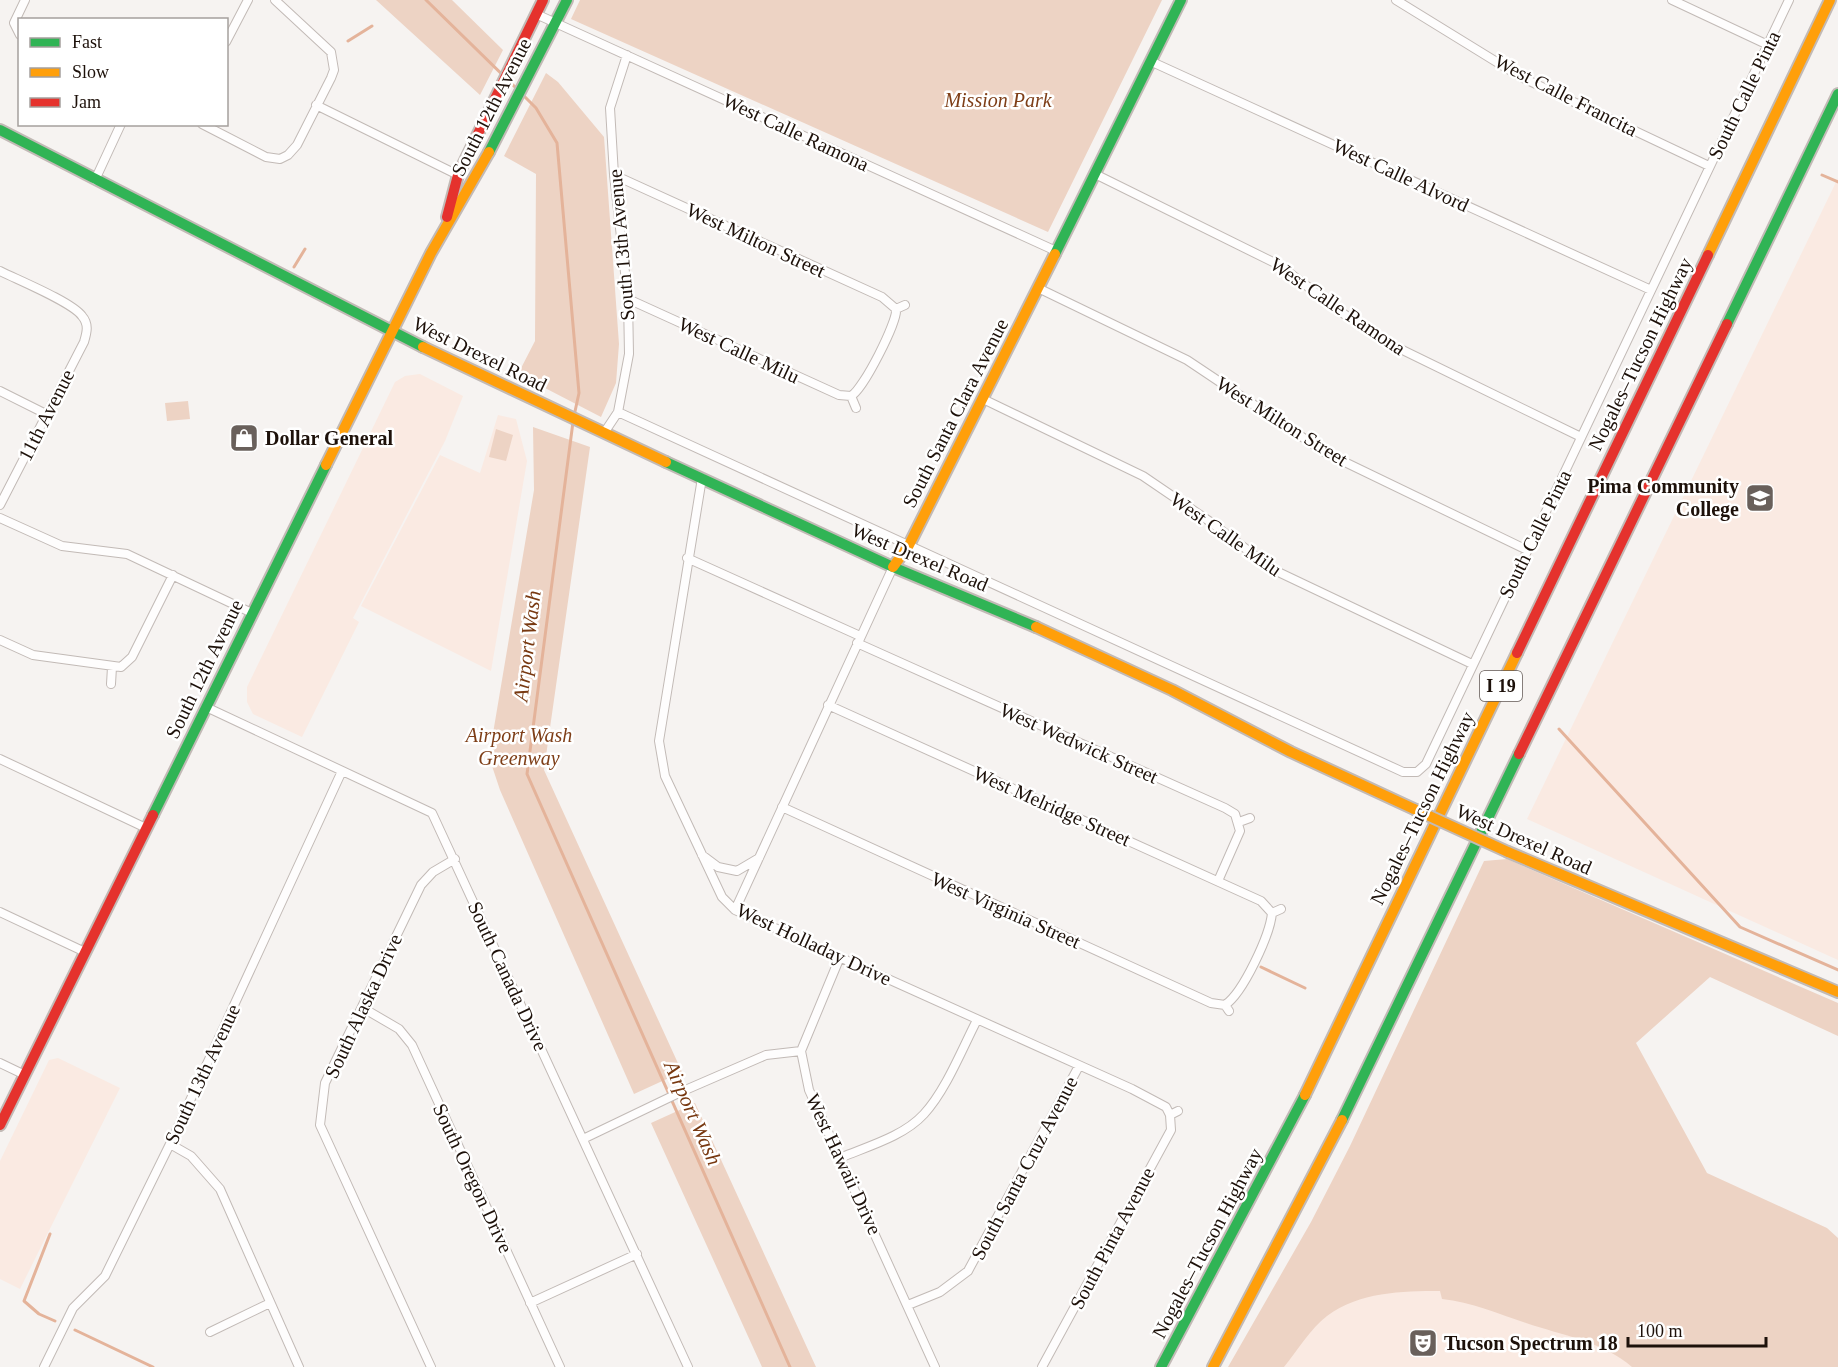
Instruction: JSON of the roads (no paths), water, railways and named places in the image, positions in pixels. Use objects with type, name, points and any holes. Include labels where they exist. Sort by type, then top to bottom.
[{"type":"main road","name":"South 12th Avenue","points":[[443,229],[459,175],[543,0]]},
{"type":"main road","name":"South 12th Avenue","points":[[0,1125],[443,229],[475,180],[567,0]]},
{"type":"main road","name":"South Santa Clara Avenue","points":[[892,567],[909,544],[983,399],[1181,0]]},
{"type":"main road","name":"Nogales–Tucson Highway","points":[[1161,1367],[1305,1095],[1830,0]]},
{"type":"main road","name":"I 19","points":[[1213,1367],[1326,1154],[1838,94]]},
{"type":"main road","name":"West Drexel Road","points":[[0,130],[392,332],[560,413],[892,567],[1068,641],[1172,690],[1291,752],[1508,852],[1838,992]]},
{"type":"street","points":[[17,32],[14,23],[25,0]]},
{"type":"street","points":[[228,38],[248,0]]},
{"type":"street","points":[[206,126],[266,157],[281,161],[297,145],[334,70],[331,52],[275,0]]},
{"type":"street","name":"West Calle Francita","points":[[1396,0],[1521,77],[1709,166]]},
{"type":"street","points":[[1672,0],[1768,45]]},
{"type":"street","name":"South Calle Pinta","points":[[1417,772],[1426,764],[1790,0]]},
{"type":"street","name":"West Calle Ramona","points":[[536,14],[1056,251]]},
{"type":"street","name":"South 13th Avenue","points":[[604,433],[618,412],[630,354],[628,299],[614,175],[610,108],[627,55]]},
{"type":"street","name":"West Calle Alvord","points":[[1150,61],[1652,290]]},
{"type":"street","points":[[316,105],[459,175]]},
{"type":"street","points":[[95,180],[121,126]]},
{"type":"street","name":"West Calle Ramona","points":[[1095,174],[1279,265],[1347,317],[1382,340],[1581,437]]},
{"type":"street","name":"West Milton Street","points":[[614,175],[889,301],[896,309]]},
{"type":"street","name":"11th Avenue","points":[[0,271],[75,308],[88,321],[84,342],[0,505]]},
{"type":"street","name":"West Milton Street","points":[[1038,288],[1187,360],[1326,453],[1527,550]]},
{"type":"street","name":"West Calle Milu","points":[[628,299],[839,395],[851,396]]},
{"type":"street","points":[[856,408],[851,396],[861,387],[896,317],[896,309],[905,305]]},
{"type":"street","points":[[0,391],[46,414]]},
{"type":"street","name":"West Calle Milu","points":[[983,399],[1143,476],[1209,521],[1274,570],[1472,664]]},
{"type":"street","name":"West Drexel Road","points":[[618,412],[1403,772],[1417,772]]},
{"type":"street","name":"West Holladay Drive","points":[[702,478],[687,558],[659,741],[664,776],[716,889],[735,910],[1159,1102],[1174,1113]]},
{"type":"street","points":[[0,518],[63,546],[127,554],[252,613]]},
{"type":"street","name":"West Wedwick Street","points":[[687,558],[859,640],[1225,808],[1239,822]]},
{"type":"street","name":"South Santa Clara Avenue","points":[[735,910],[892,567]]},
{"type":"street","points":[[0,640],[33,655],[121,667],[132,657],[173,575]]},
{"type":"street","points":[[111,684],[112,667]]},
{"type":"street","name":"West Melridge Street","points":[[828,705],[1261,901],[1272,913]]},
{"type":"street","name":"South Canada Drive","points":[[206,707],[432,813],[688,1367]]},
{"type":"street","points":[[0,759],[146,828]]},
{"type":"street","name":"South 13th Avenue","points":[[44,1367],[73,1308],[105,1276],[170,1144],[342,771]]},
{"type":"street","name":"West Virginia Street","points":[[782,807],[1211,1003],[1227,1008],[1237,994],[1269,929],[1272,913]]},
{"type":"street","points":[[1218,881],[1240,831],[1239,822],[1250,818]]},
{"type":"street","points":[[700,853],[718,867],[737,871],[760,857]]},
{"type":"street","name":"South Alaska Drive","points":[[431,1367],[320,1125],[325,1083],[421,885],[433,872],[455,859]]},
{"type":"street","points":[[1272,913],[1281,909]]},
{"type":"street","points":[[0,912],[85,952]]},
{"type":"street","points":[[583,1139],[682,1091],[766,1055],[801,1051],[840,957]]},
{"type":"street","name":"South Oregon Drive","points":[[363,1008],[399,1029],[412,1045],[560,1367]]},
{"type":"street","points":[[842,1157],[894,1134],[923,1114],[934,1101],[977,1020]]},
{"type":"street","name":"West Hawaii Drive","points":[[801,1051],[809,1090],[842,1157],[935,1367]]},
{"type":"street","points":[[0,1063],[25,1075]]},
{"type":"street","name":"South Santa Cruz Avenue","points":[[908,1305],[946,1289],[968,1271],[1079,1066]]},
{"type":"street","name":"South Pinta Avenue","points":[[1042,1367],[1171,1130],[1174,1113]]},
{"type":"street","points":[[170,1144],[191,1156],[220,1189],[299,1367]]},
{"type":"street","points":[[530,1303],[637,1254]]},
{"type":"street","points":[[210,1332],[270,1303]]},
{"type":"waterway","name":"Airport Wash","points":[[426,0],[517,89]]},
{"type":"waterway","points":[[348,41],[372,26]]},
{"type":"waterway","name":"Airport Wash","points":[[522,94],[536,108],[557,143],[579,393],[574,416]]},
{"type":"waterway","points":[[1822,175],[1838,182]]},
{"type":"waterway","points":[[294,267],[305,249]]},
{"type":"waterway","name":"Airport Wash","points":[[573,422],[527,774],[790,1367]]},
{"type":"waterway","points":[[1559,729],[1740,927],[1838,970]]},
{"type":"waterway","points":[[1261,967],[1305,988]]},
{"type":"waterway","points":[[50,1234],[24,1301],[39,1314],[55,1321]]},
{"type":"waterway","points":[[75,1330],[153,1367]]},
{"type":"place","name":"Dollar General","points":[[244,438]]},
{"type":"place","name":"Pima Community College","points":[[1760,498]]},
{"type":"place","name":"Tucson Spectrum 18","points":[[1423,1343]]},
{"type":"park label","name":"Mission Park","points":[[998,100]]},
{"type":"park label","name":"Airport Wash Greenway","points":[[519,746]]}]
